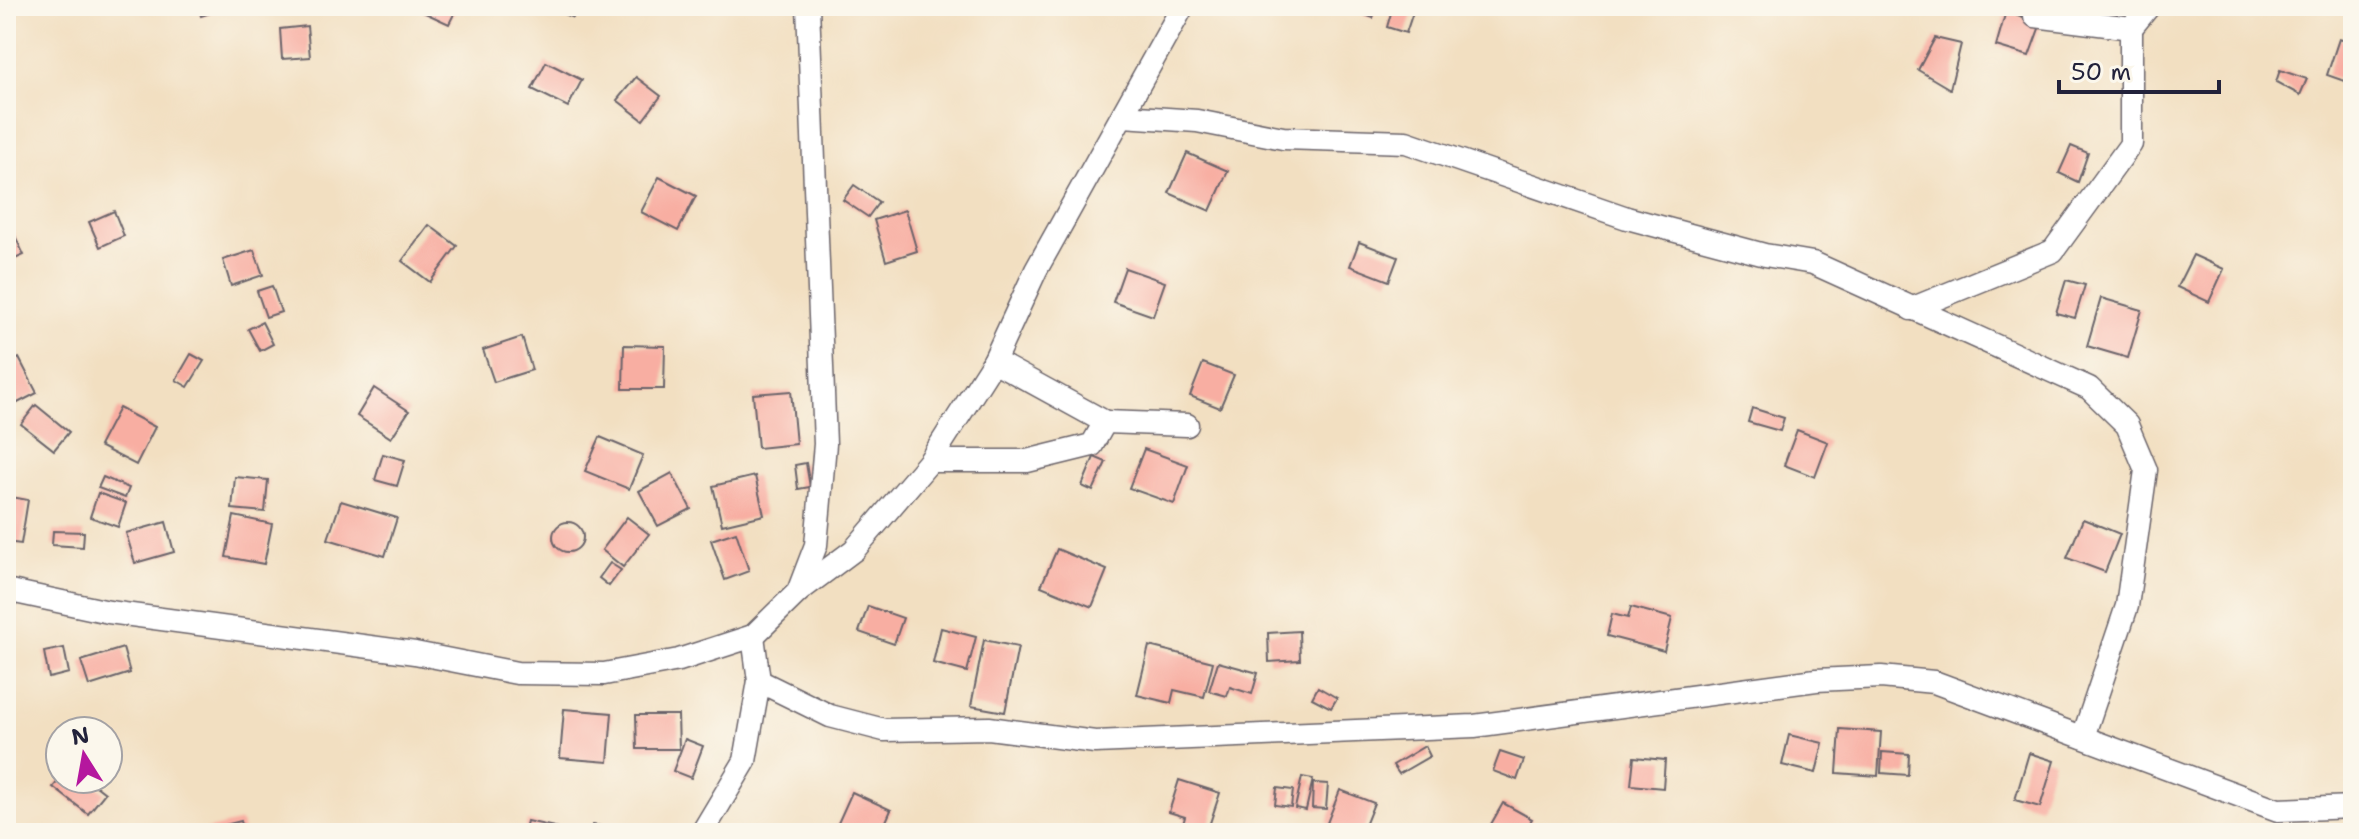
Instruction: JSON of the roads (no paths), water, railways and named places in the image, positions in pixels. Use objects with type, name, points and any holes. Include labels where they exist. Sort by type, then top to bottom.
[{"type":"street","points":[[798,592],[816,545],[825,444],[808,6]]},
{"type":"street","points":[[6,590],[109,612],[415,653],[517,673],[604,674],[679,660],[753,636],[798,592],[854,550],[930,461],[994,361],[1036,270],[1183,6]]},
{"type":"street","points":[[1911,309],[2053,251],[2131,144],[2131,28],[2149,6]]},
{"type":"street","points":[[2035,16],[2131,28]]},
{"type":"street","points":[[1123,116],[1197,121],[1283,138],[1406,142],[1627,218],[1765,255],[1813,263],[2089,388],[2127,425],[2146,470],[2127,606],[2083,737]]},
{"type":"street","points":[[994,361],[1105,422],[1187,425]]},
{"type":"street","points":[[930,461],[1027,461],[1092,445],[1105,422]]},
{"type":"street","points":[[702,833],[745,761],[759,681],[753,636]]},
{"type":"street","points":[[759,681],[830,716],[884,730],[989,728],[1095,742],[1474,726],[1816,680],[1881,677],[1934,682],[2278,810],[2353,807]]}]
